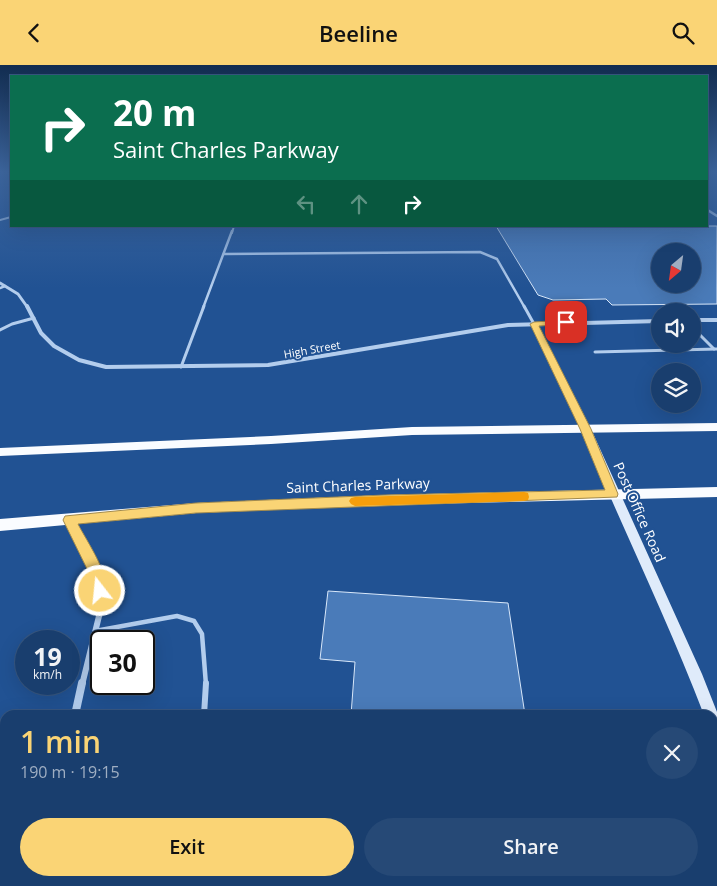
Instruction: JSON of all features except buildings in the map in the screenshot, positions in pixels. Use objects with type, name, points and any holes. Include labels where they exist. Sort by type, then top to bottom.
[{"type":"main road","points":[[0,452],[271,440],[412,431],[717,427]]},
{"type":"main road","name":"Saint Charles Parkway","points":[[0,525],[196,508],[385,500],[717,492]]},
{"type":"street","name":"High Street","points":[[0,283],[24,298],[41,332],[53,345],[83,362],[106,367],[268,365],[508,325],[651,321]]},
{"type":"street","points":[[701,320],[717,320]]},
{"type":"street","name":"Post Office Road","points":[[534,324],[586,429],[612,494],[667,610],[709,710]]},
{"type":"street","points":[[69,520],[99,578],[102,604],[95,630]]},
{"type":"street","points":[[76,710],[90,648]]},
{"type":"lane","points":[[181,367],[234,227]]},
{"type":"lane","points":[[224,255],[480,252],[497,259],[534,324]]},
{"type":"lane","points":[[0,288],[5,286]]},
{"type":"lane","points":[[0,330],[12,324],[34,318]]},
{"type":"lane","points":[[701,336],[715,349]]},
{"type":"lane","points":[[595,352],[715,349]]},
{"type":"lane","points":[[100,630],[177,616],[194,621],[202,634],[206,676],[204,710]]},
{"type":"slow traffic","points":[[355,501],[524,497]]},
{"type":"route","points":[[100,591],[99,578],[69,520],[196,508],[385,500],[612,494],[586,429],[534,324],[566,322]]}]
